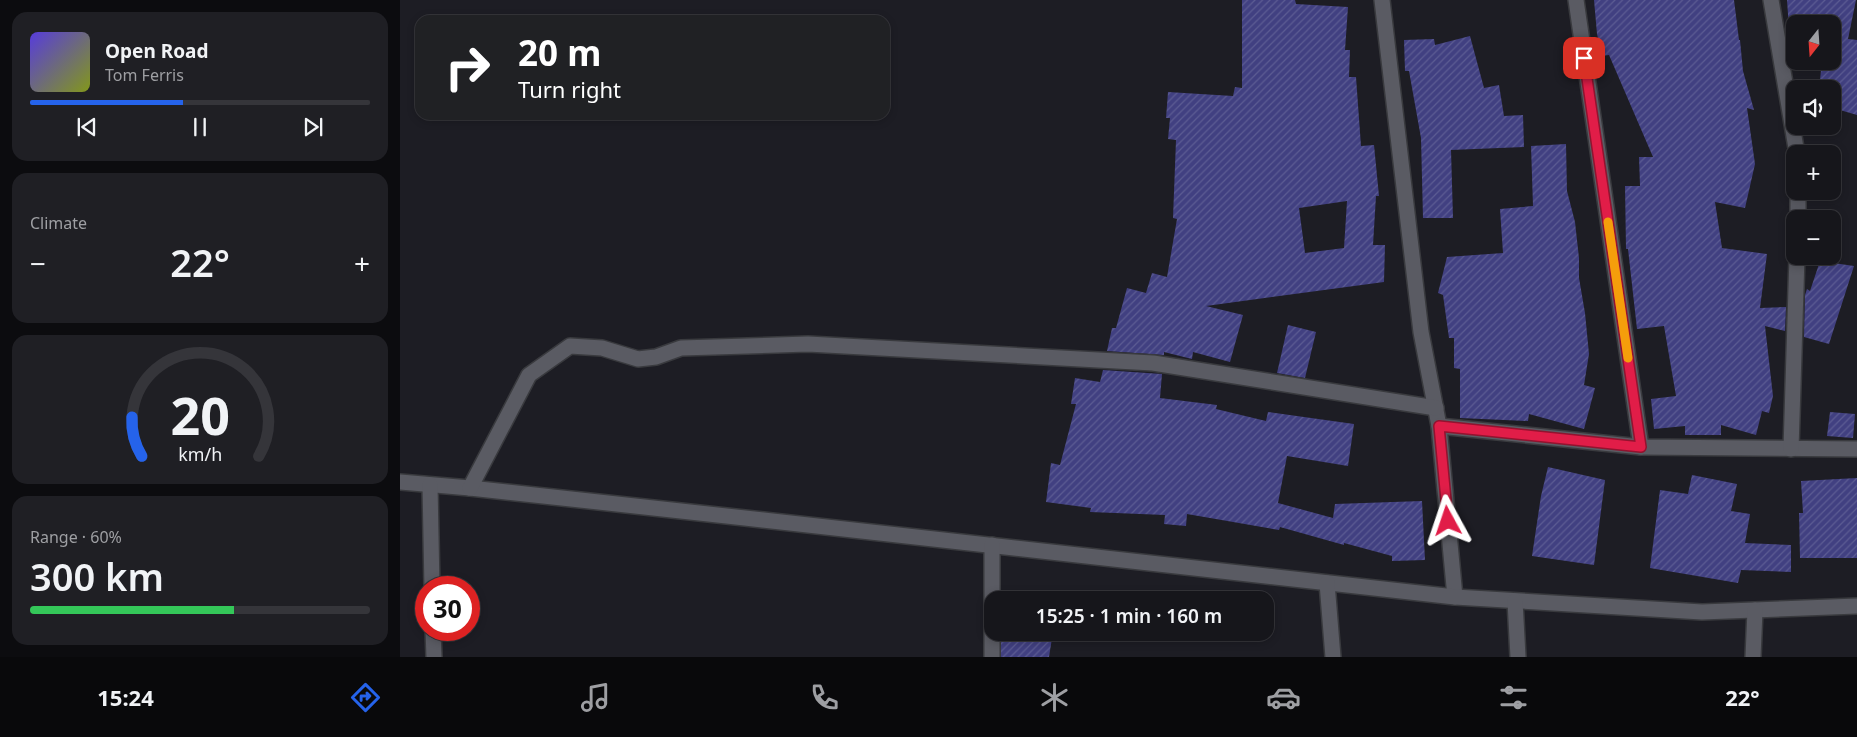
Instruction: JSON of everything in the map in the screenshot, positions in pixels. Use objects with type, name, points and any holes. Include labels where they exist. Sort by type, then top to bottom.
[{"type":"street","points":[[1382,0],[1421,332],[1439,426],[1455,597]]},
{"type":"street","points":[[1576,0],[1641,447]]},
{"type":"street","points":[[1771,0],[1795,145]]},
{"type":"street","points":[[1791,449],[1797,265]]},
{"type":"street","points":[[470,488],[528,375],[570,346],[602,348],[638,359],[656,357],[681,348],[808,344],[1153,363],[1436,408]]},
{"type":"street","points":[[1439,426],[1641,447],[1857,449]]},
{"type":"street","points":[[400,482],[470,488],[1455,597],[1702,612],[1857,606]]},
{"type":"street","points":[[430,485],[432,576]]},
{"type":"street","points":[[992,545],[992,657]]},
{"type":"street","points":[[1328,583],[1333,657]]},
{"type":"street","points":[[1515,601],[1518,657]]},
{"type":"street","points":[[1753,657],[1755,610]]},
{"type":"street","points":[[433,641],[434,657]]},
{"type":"building","points":[[1242,0],[1295,0],[1296,4],[1348,7],[1345,50],[1350,50],[1349,77],[1356,77],[1361,146],[1374,145],[1379,196],[1376,196],[1373,245],[1385,245],[1384,282],[1206,306],[1243,315],[1230,362],[1193,352],[1192,359],[1164,352],[1164,355],[1107,351],[1112,328],[1116,328],[1127,288],[1146,293],[1152,273],[1167,277],[1177,219],[1173,218],[1176,140],[1168,139],[1170,118],[1166,118],[1168,92],[1233,96],[1235,87],[1242,88]],"holes":[[[1347,201],[1344,248],[1305,253],[1299,208]]]},
{"type":"building","points":[[1594,0],[1734,0],[1743,71],[1754,110],[1747,108],[1755,164],[1745,208],[1715,202],[1722,248],[1767,254],[1760,308],[1786,307],[1785,331],[1765,326],[1773,396],[1769,413],[1762,411],[1756,435],[1721,425],[1721,435],[1685,435],[1685,426],[1654,429],[1651,399],[1676,396],[1664,326],[1637,329],[1628,249],[1626,249],[1625,186],[1640,186],[1639,157],[1653,157],[1609,55],[1602,56],[1597,34]]},
{"type":"building","points":[[1787,0],[1856,0],[1848,39],[1857,40],[1857,115],[1841,110],[1841,80],[1820,80],[1821,70],[1841,70],[1841,15],[1788,15]]},
{"type":"building","points":[[1470,36],[1484,88],[1499,85],[1504,116],[1523,115],[1524,147],[1451,150],[1453,218],[1423,218],[1421,138],[1409,71],[1405,71],[1404,40],[1434,39],[1435,45]]},
{"type":"building","points":[[1566,144],[1567,191],[1575,222],[1579,278],[1589,354],[1584,385],[1595,388],[1584,429],[1529,414],[1528,421],[1460,418],[1460,369],[1454,368],[1454,338],[1449,338],[1443,295],[1438,293],[1447,257],[1503,253],[1500,209],[1533,206],[1531,146]]},
{"type":"building","points":[[1841,264],[1854,266],[1829,344],[1804,337],[1805,295],[1807,289],[1810,291],[1819,265]]},
{"type":"building","points":[[1288,325],[1316,332],[1305,378],[1277,373]]},
{"type":"building","points":[[1103,370],[1162,374],[1160,398],[1217,405],[1216,409],[1266,421],[1268,412],[1354,424],[1348,466],[1287,456],[1278,503],[1333,518],[1335,504],[1422,501],[1425,560],[1392,561],[1392,556],[1280,527],[1279,530],[1187,514],[1186,526],[1164,524],[1165,515],[1090,512],[1091,508],[1046,502],[1051,463],[1060,465],[1076,404],[1071,404],[1075,378],[1100,382]]},
{"type":"building","points":[[1830,412],[1855,414],[1853,438],[1827,436]]},
{"type":"building","points":[[1548,467],[1605,480],[1594,565],[1532,556],[1541,496]]},
{"type":"building","points":[[1692,475],[1737,484],[1731,511],[1750,514],[1745,543],[1791,545],[1791,572],[1741,570],[1738,583],[1650,568],[1660,490],[1688,494]]},
{"type":"building","points":[[1857,478],[1857,558],[1800,558],[1799,513],[1803,513],[1801,481]]},
{"type":"building","points":[[1001,641],[1052,641],[1049,657],[1001,657]]},
{"type":"slow traffic","points":[[1608,222],[1628,358]]},
{"type":"route","points":[[1448,521],[1439,426],[1641,447],[1584,58]]}]
